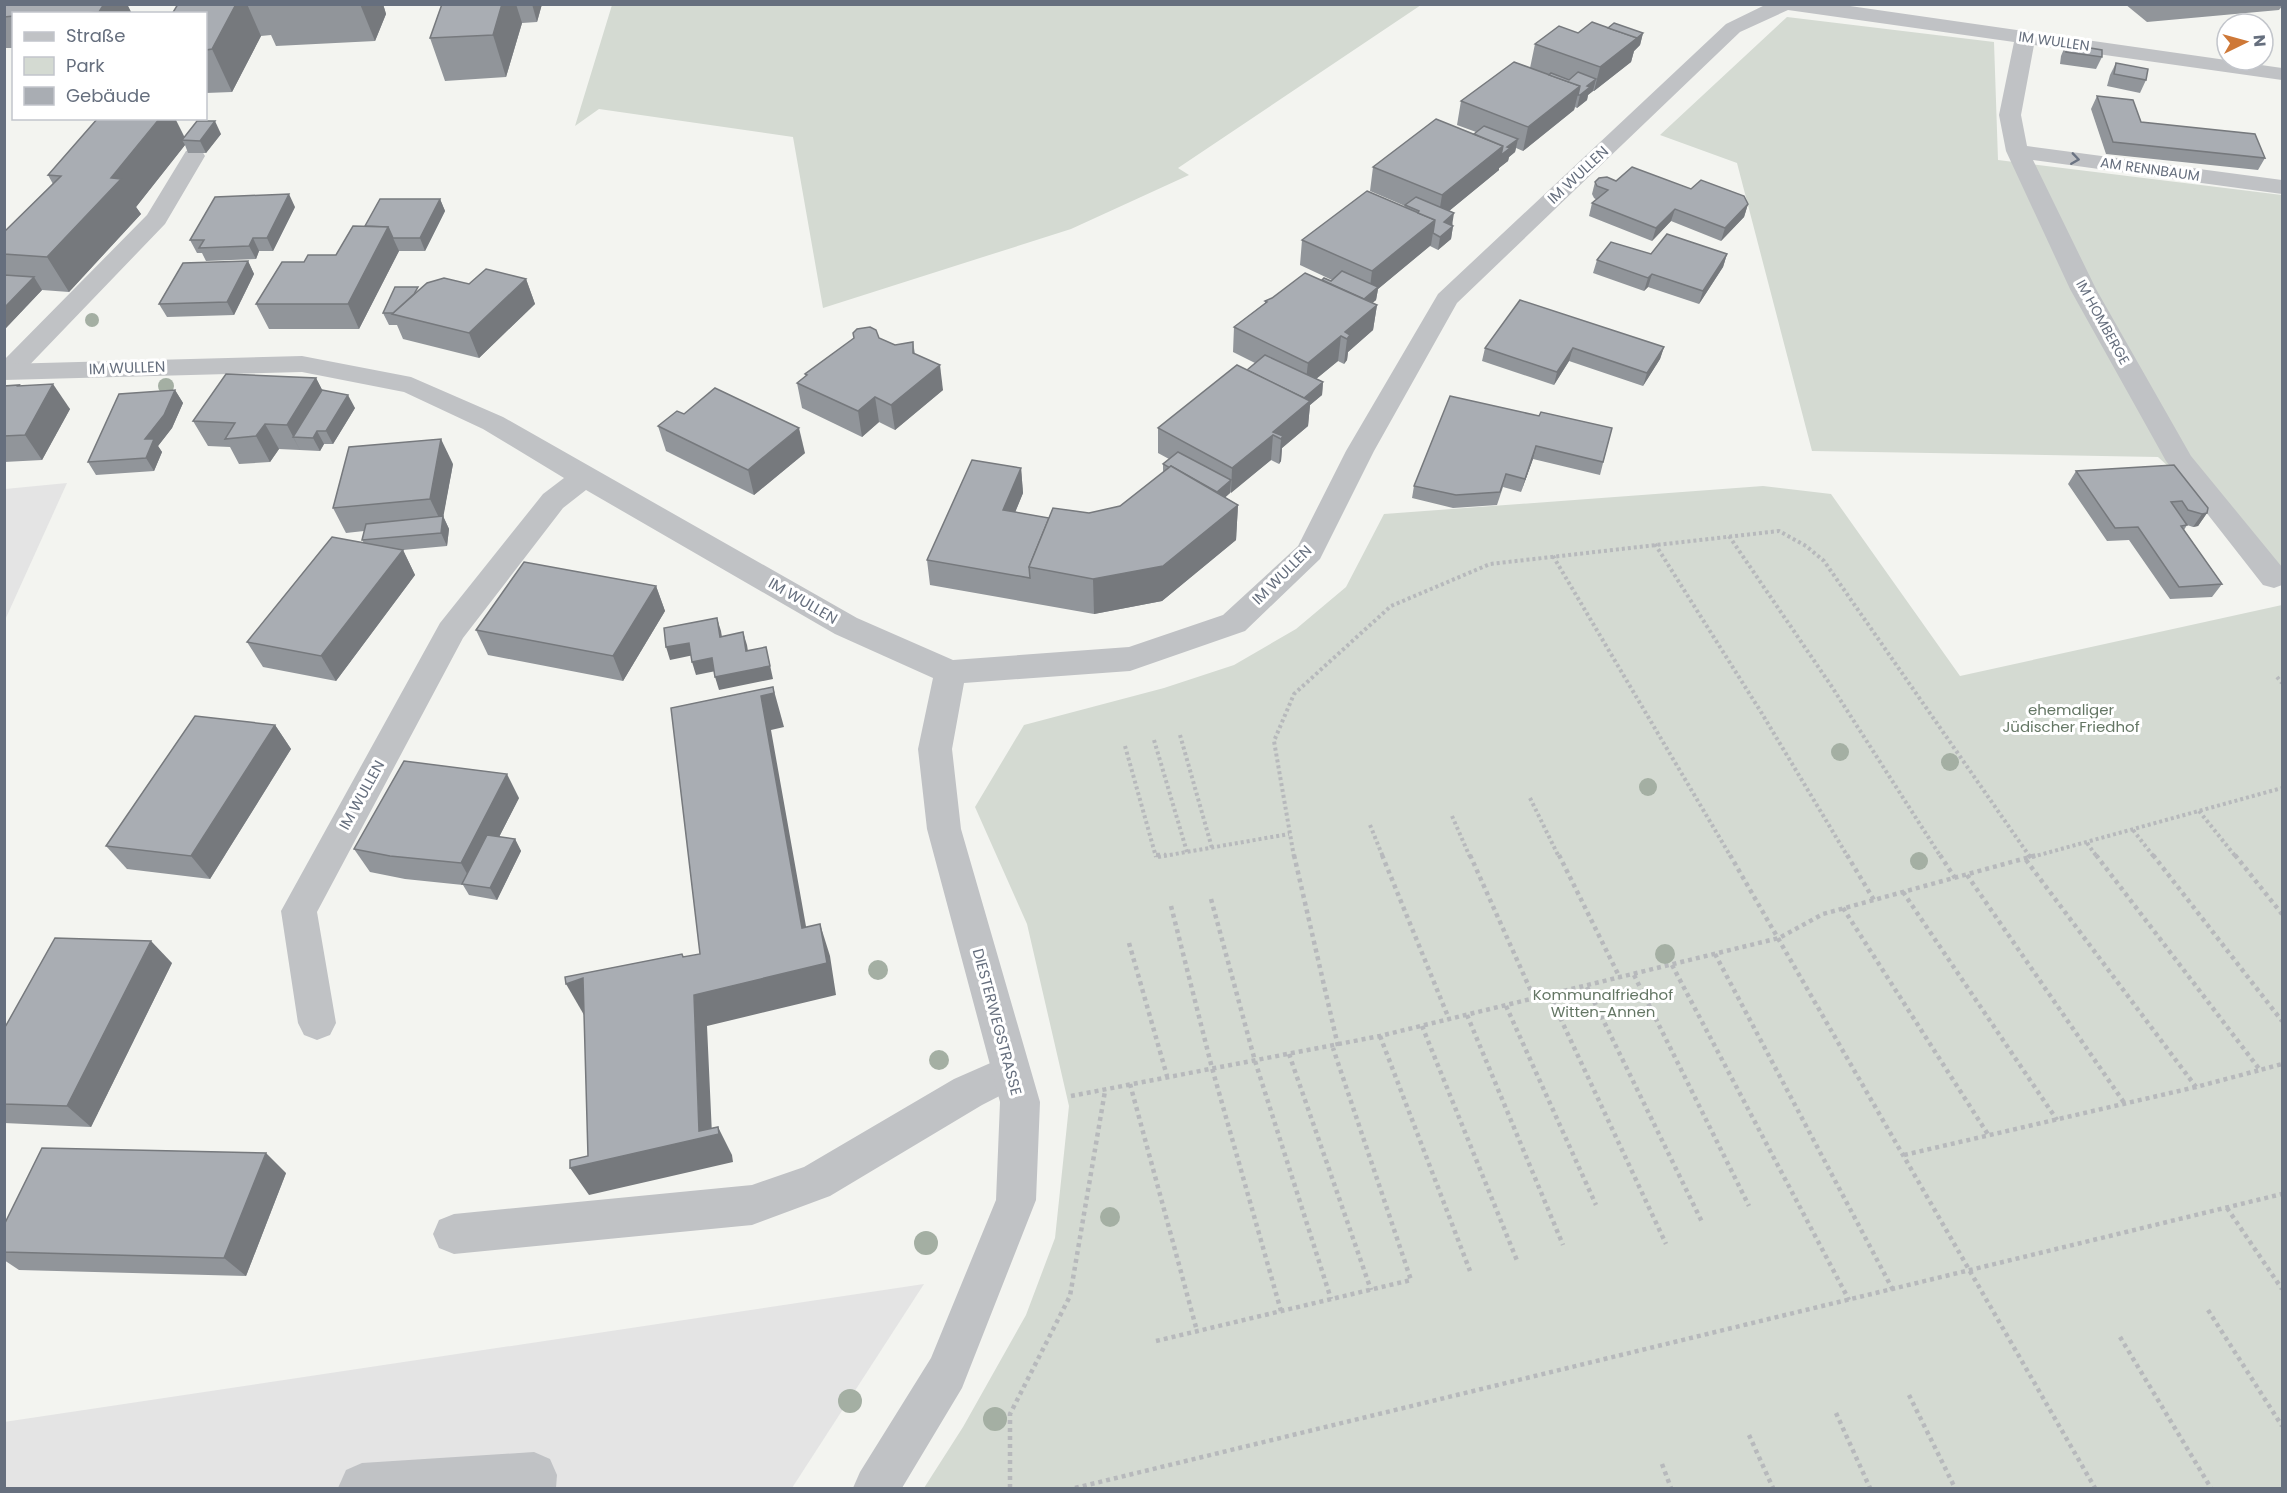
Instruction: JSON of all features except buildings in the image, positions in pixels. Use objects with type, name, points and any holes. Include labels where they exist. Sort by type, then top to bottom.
[{"type":"street","name":"IM WULLEN","points":[[6,372],[302,364],[411,386],[493,423],[846,626],[950,672],[1130,659],[1234,623],[1310,552],[1360,452],[1447,299],[1733,28],[1784,4]]},
{"type":"street","name":"IM WULLEN","points":[[1790,4],[2283,74]]},
{"type":"street","name":"IM HOMBERGE","points":[[2025,37],[2010,115],[2017,152],[2083,289],[2180,461],[2274,577]]},
{"type":"street","name":"AM RENNBAUM","points":[[2017,152],[2283,186]]},
{"type":"street","points":[[6,372],[157,219],[194,156]]},
{"type":"street","name":"IM WULLEN","points":[[317,1023],[299,911],[451,631],[553,501],[584,477]]},
{"type":"street","name":"DIESTERWEGSTRASSE","points":[[876,1488],[947,1373],[1016,1200],[1015,1087],[944,829],[935,749],[950,672]]},
{"type":"street","points":[[454,1234],[752,1205],[816,1182],[968,1092],[1015,1087]]},
{"type":"street","points":[[361,1488],[362,1486],[534,1474],[533,1488]]},
{"type":"path","points":[[1156,1341],[1411,1280],[1336,1047],[1289,834],[1274,741],[1294,694],[1391,606],[1490,564],[1779,531],[1806,546],[1824,561],[2029,859],[2196,1087]]},
{"type":"path","points":[[1729,537],[1832,687],[1955,878]]},
{"type":"path","points":[[1655,544],[1761,712],[1874,900]]},
{"type":"path","points":[[1553,556],[1779,938],[2095,1488]]},
{"type":"path","points":[[2277,677],[2283,683]]},
{"type":"path","points":[[1180,735],[1212,848]]},
{"type":"path","points":[[1154,740],[1187,852]]},
{"type":"path","points":[[1125,746],[1156,857],[1289,834]]},
{"type":"path","points":[[1015,1087],[1105,1091],[1167,1076],[1336,1047],[1535,1000],[1779,938],[1823,914],[1843,908],[2283,788]]},
{"type":"path","points":[[1530,798],[1620,978]]},
{"type":"path","points":[[2199,811],[2283,914]]},
{"type":"path","points":[[1452,816],[1535,1000]]},
{"type":"path","points":[[1370,825],[1449,1019]]},
{"type":"path","points":[[2133,830],[2283,1021]]},
{"type":"path","points":[[2086,843],[2260,1070]]},
{"type":"path","points":[[1967,875],[2125,1104]]},
{"type":"path","points":[[1903,892],[2057,1120]]},
{"type":"path","points":[[1210,899],[1255,1061],[1331,1299]]},
{"type":"path","points":[[1171,906],[1212,1068],[1281,1311]]},
{"type":"path","points":[[1843,908],[1989,1136]]},
{"type":"path","points":[[1129,943],[1167,1076]]},
{"type":"path","points":[[1715,954],[1893,1290]]},
{"type":"path","points":[[1672,965],[1849,1300]]},
{"type":"path","points":[[1634,975],[1749,1206]]},
{"type":"path","points":[[1587,987],[1703,1224]]},
{"type":"path","points":[[1550,996],[1666,1244]]},
{"type":"path","points":[[1506,1006],[1596,1205]]},
{"type":"path","points":[[1467,1015],[1563,1245]]},
{"type":"path","points":[[1422,1026],[1518,1263]]},
{"type":"path","points":[[1380,1036],[1470,1271]]},
{"type":"path","points":[[1289,1054],[1371,1290]]},
{"type":"path","points":[[1904,1155],[2196,1087],[2283,1064]]},
{"type":"path","points":[[1130,1084],[1197,1331]]},
{"type":"path","points":[[1010,1488],[1010,1414],[1070,1296],[1105,1091]]},
{"type":"path","points":[[1075,1488],[2283,1194]]},
{"type":"path","points":[[2227,1207],[2283,1289]]},
{"type":"path","points":[[2208,1310],[2283,1426]]},
{"type":"path","points":[[2120,1337],[2211,1488]]},
{"type":"path","points":[[1909,1395],[1954,1488]]},
{"type":"path","points":[[1836,1413],[1870,1488]]},
{"type":"path","points":[[1749,1435],[1773,1488]]},
{"type":"path","points":[[1662,1464],[1671,1488]]},
{"type":"shaded area","points":[[67,483],[5,620],[5,489]]},
{"type":"shaded area","points":[[924,1284],[792,1488],[5,1488],[4,1422]]},
{"type":"green space","points":[[612,4],[1421,5],[1178,168],[1189,175],[1071,229],[823,308],[793,137],[599,109],[575,126]]},
{"type":"green space","points":[[1787,17],[1994,42],[1998,160],[2282,195],[2282,570],[2158,457],[1812,451],[1737,163],[1660,135]]},
{"type":"green space","name":"Kommunalfriedhof Witten-Annen","points":[[1763,486],[1831,494],[1960,676],[2282,605],[2282,1488],[924,1488],[963,1427],[1026,1315],[1055,1238],[1069,1106],[1027,924],[975,807],[1024,725],[1164,688],[1234,665],[1296,629],[1346,587],[1384,514]]},
{"type":"park label","name":"ehemaliger Jüdischer Friedhof","points":[[2071,718]]}]
